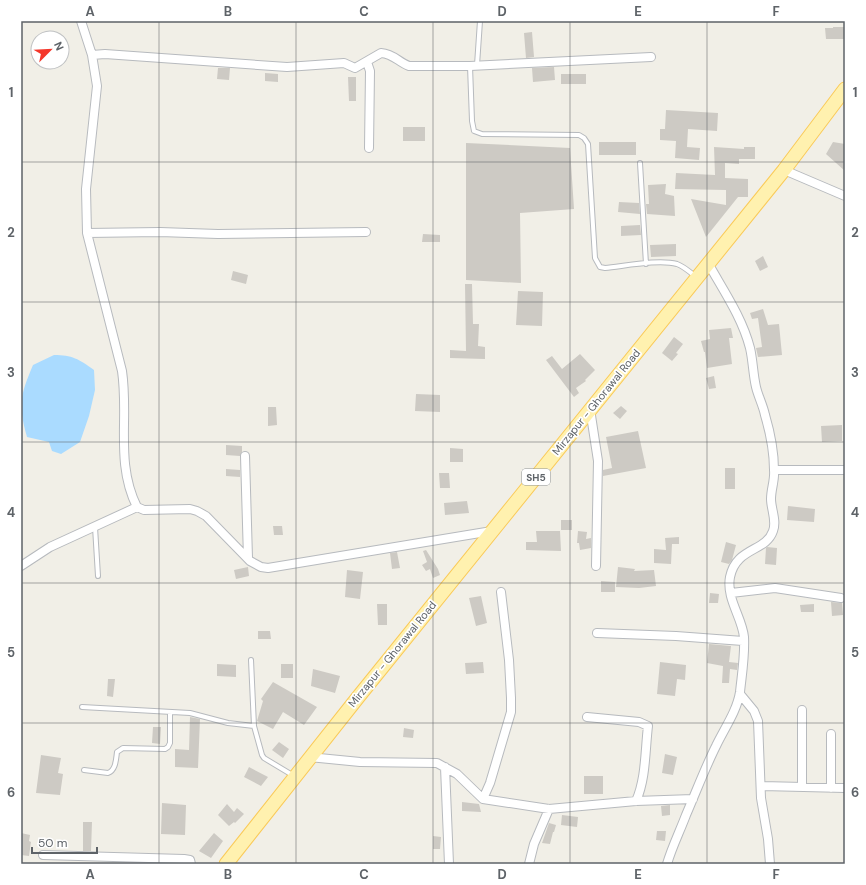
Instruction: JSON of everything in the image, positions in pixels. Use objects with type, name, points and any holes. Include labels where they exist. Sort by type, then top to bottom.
[{"type":"main road","name":"Mirzapur - Ghorawal Road","points":[[226,864],[309,757],[784,170],[845,89]]},
{"type":"street","points":[[81,21],[92,56],[97,86],[86,189],[87,233],[122,371],[125,391],[124,459],[131,495],[137,507],[144,510],[190,509],[197,511],[206,516],[256,565],[268,568],[492,531]]},
{"type":"street","points":[[92,56],[105,54],[287,67],[344,63],[355,68],[367,62],[375,55],[381,53],[393,55],[403,64],[409,66],[474,65],[651,57]]},
{"type":"street","points":[[367,62],[370,71],[369,148]]},
{"type":"street","points":[[784,170],[845,196]]},
{"type":"street","points":[[87,233],[160,232],[218,234],[366,232]]},
{"type":"street","points":[[667,864],[693,799],[740,694],[745,654],[742,628],[733,607],[730,579],[735,563],[747,552],[763,544],[769,539],[773,531],[774,521],[771,500],[774,470],[771,437],[756,387],[750,348],[744,331],[708,263]]},
{"type":"street","points":[[590,409],[598,461],[596,566]]},
{"type":"street","points":[[244,456],[248,558]]},
{"type":"street","points":[[774,470],[845,470]]},
{"type":"street","points":[[21,566],[50,547],[137,507]]},
{"type":"street","points":[[731,593],[775,588],[841,598]]},
{"type":"street","points":[[483,799],[490,783],[511,712],[510,660],[501,592]]},
{"type":"street","points":[[598,634],[676,636],[743,641]]},
{"type":"street","points":[[740,694],[754,711],[758,721],[761,798],[770,864]]},
{"type":"street","points":[[802,710],[802,787]]},
{"type":"street","points":[[587,717],[639,722],[648,726],[644,765],[639,794],[636,801]]},
{"type":"street","points":[[831,734],[831,788]]},
{"type":"street","points":[[309,757],[360,762],[437,763],[457,774],[483,799],[549,809],[636,801],[693,799]]},
{"type":"street","points":[[445,767],[449,864]]},
{"type":"street","points":[[761,786],[845,788]]},
{"type":"street","points":[[529,864],[534,844],[549,809]]},
{"type":"street","points":[[43,855],[184,859],[190,860],[190,864]]},
{"type":"lane","points":[[480,21],[474,65],[472,121],[474,131],[482,134],[580,135],[588,144],[595,258],[600,267],[605,268],[659,263],[678,265],[696,277]]},
{"type":"lane","points":[[640,162],[646,264]]},
{"type":"lane","points":[[95,526],[98,576]]},
{"type":"lane","points":[[251,660],[254,726],[262,755],[264,758],[294,776]]},
{"type":"lane","points":[[82,707],[190,713],[228,723],[254,726]]},
{"type":"lane","points":[[84,770],[108,773],[111,772],[117,752],[123,748],[165,749],[170,743],[170,712]]},
{"type":"water","points":[[54,355],[75,358],[94,370],[95,390],[89,416],[80,442],[61,454],[52,451],[49,442],[27,437],[22,416],[23,393],[33,365]]},
{"type":"building","points":[[845,27],[845,39],[826,39],[825,28]]},
{"type":"building","points":[[532,32],[534,57],[526,58],[524,33]]},
{"type":"building","points":[[554,67],[555,80],[533,82],[532,68]]},
{"type":"building","points":[[218,68],[230,68],[229,80],[217,79]]},
{"type":"building","points":[[265,73],[278,74],[278,82],[265,81]]},
{"type":"building","points":[[561,74],[586,74],[586,84],[561,84]]},
{"type":"building","points":[[348,77],[356,77],[356,101],[349,101]]},
{"type":"building","points":[[666,110],[718,113],[717,131],[688,129],[687,147],[700,148],[699,160],[675,158],[676,141],[660,140],[660,129],[665,129]]},
{"type":"building","points":[[403,127],[425,127],[425,141],[403,141]]},
{"type":"building","points":[[599,142],[636,142],[636,155],[599,155]]},
{"type":"building","points":[[833,142],[845,144],[845,171],[826,154]]},
{"type":"building","points":[[466,143],[570,148],[574,209],[520,213],[521,283],[466,280]]},
{"type":"building","points":[[714,147],[744,149],[744,147],[755,147],[755,159],[739,159],[739,164],[725,163],[725,178],[748,179],[748,197],[738,197],[706,237],[691,199],[726,205],[726,190],[675,189],[676,173],[715,175]]},
{"type":"building","points":[[666,184],[665,194],[674,196],[675,216],[647,214],[646,204],[649,204],[648,185]]},
{"type":"building","points":[[619,202],[639,203],[640,214],[618,212]]},
{"type":"building","points":[[640,225],[641,235],[621,236],[621,226]]},
{"type":"building","points":[[423,234],[440,235],[440,242],[422,242]]},
{"type":"building","points":[[676,244],[676,256],[651,257],[650,245]]},
{"type":"building","points":[[763,256],[768,267],[760,271],[755,261]]},
{"type":"building","points":[[233,271],[248,275],[246,284],[231,280]]},
{"type":"building","points":[[465,284],[472,284],[473,324],[479,324],[478,346],[485,347],[485,359],[450,358],[450,350],[466,351]]},
{"type":"building","points":[[518,291],[543,292],[542,326],[516,325]]},
{"type":"building","points":[[763,309],[768,325],[779,324],[782,355],[758,357],[756,348],[762,347],[758,318],[752,319],[750,313]]},
{"type":"building","points":[[731,328],[733,338],[729,338],[732,364],[707,368],[705,352],[701,341],[710,339],[709,330]]},
{"type":"building","points":[[674,337],[683,344],[676,353],[678,354],[672,361],[662,353]]},
{"type":"building","points":[[580,354],[595,370],[585,380],[586,381],[576,388],[579,393],[574,397],[546,360],[552,356],[562,369]]},
{"type":"building","points":[[714,376],[716,388],[709,389],[706,378]]},
{"type":"building","points":[[416,394],[440,395],[440,412],[415,411]]},
{"type":"building","points":[[621,406],[627,411],[620,419],[613,413]]},
{"type":"building","points":[[268,407],[276,407],[277,425],[268,426]]},
{"type":"building","points":[[842,425],[842,441],[822,442],[821,426]]},
{"type":"building","points":[[638,431],[646,468],[603,476],[603,470],[612,468],[606,437]]},
{"type":"building","points":[[226,445],[242,446],[240,456],[226,455]]},
{"type":"building","points":[[450,448],[463,449],[463,462],[450,462]]},
{"type":"building","points":[[725,468],[735,468],[735,489],[725,489]]},
{"type":"building","points":[[226,469],[240,470],[240,477],[226,476]]},
{"type":"building","points":[[439,473],[449,473],[450,488],[440,488]]},
{"type":"building","points":[[467,501],[469,513],[445,515],[444,503]]},
{"type":"building","points":[[788,506],[815,509],[814,522],[787,520]]},
{"type":"building","points":[[561,520],[572,520],[572,530],[561,530]]},
{"type":"building","points":[[273,526],[282,526],[283,535],[274,535]]},
{"type":"building","points":[[536,531],[560,531],[561,551],[526,550],[526,542],[537,542]]},
{"type":"building","points":[[578,531],[587,532],[586,539],[591,538],[591,548],[580,550],[579,543],[577,543]]},
{"type":"building","points":[[679,537],[679,544],[672,544],[671,564],[654,563],[654,549],[666,550],[665,538]]},
{"type":"building","points":[[726,542],[736,545],[732,560],[729,564],[721,562]]},
{"type":"building","points":[[767,547],[777,548],[776,565],[765,564]]},
{"type":"building","points":[[426,550],[440,575],[433,578],[430,569],[426,571],[422,565],[427,562],[423,551]]},
{"type":"building","points":[[397,552],[400,568],[392,569],[390,553]]},
{"type":"building","points":[[248,567],[249,576],[236,579],[234,570]]},
{"type":"building","points":[[618,567],[635,569],[634,571],[654,570],[656,586],[639,588],[616,587]]},
{"type":"building","points":[[347,570],[363,572],[360,599],[345,597]]},
{"type":"building","points":[[601,581],[615,582],[615,592],[601,592]]},
{"type":"building","points":[[710,593],[719,594],[718,603],[709,603]]},
{"type":"building","points":[[481,596],[487,623],[476,626],[469,598]]},
{"type":"building","points":[[831,602],[842,603],[843,615],[832,616]]},
{"type":"building","points":[[377,604],[387,604],[387,625],[378,625]]},
{"type":"building","points":[[814,604],[814,612],[801,612],[800,605]]},
{"type":"building","points":[[258,631],[270,631],[271,639],[258,639]]},
{"type":"building","points":[[709,644],[731,646],[729,662],[738,663],[737,670],[730,669],[729,683],[722,683],[723,666],[707,663]]},
{"type":"building","points":[[483,662],[484,673],[466,674],[465,663]]},
{"type":"building","points":[[660,662],[686,665],[685,680],[677,679],[675,696],[657,694]]},
{"type":"building","points":[[217,664],[236,665],[236,677],[217,676]]},
{"type":"building","points":[[281,664],[293,664],[293,678],[281,678]]},
{"type":"building","points":[[313,669],[340,676],[335,693],[311,686]]},
{"type":"building","points":[[108,679],[115,679],[113,697],[107,696]]},
{"type":"building","points":[[273,682],[317,707],[304,725],[283,712],[273,729],[257,721],[263,701],[261,699]]},
{"type":"building","points":[[190,717],[200,719],[198,768],[175,767],[175,749],[189,750]]},
{"type":"building","points":[[153,727],[161,727],[160,744],[152,743]]},
{"type":"building","points":[[404,728],[414,730],[413,738],[403,737]]},
{"type":"building","points":[[279,742],[289,749],[283,758],[272,750]]},
{"type":"building","points":[[665,754],[677,757],[673,775],[662,773]]},
{"type":"building","points":[[41,755],[61,758],[58,773],[63,774],[60,795],[36,793]]},
{"type":"building","points":[[249,767],[268,777],[261,786],[244,777]]},
{"type":"building","points":[[584,776],[603,776],[603,794],[584,794]]},
{"type":"building","points":[[462,802],[479,804],[481,812],[462,811]]},
{"type":"building","points":[[162,803],[186,805],[185,835],[161,834]]},
{"type":"building","points":[[227,804],[234,812],[237,808],[244,814],[235,823],[234,822],[229,826],[218,815]]},
{"type":"building","points":[[670,805],[670,815],[662,816],[661,806]]},
{"type":"building","points":[[562,815],[578,817],[577,827],[561,825]]},
{"type":"building","points":[[83,822],[92,822],[91,851],[83,851]]},
{"type":"building","points":[[549,823],[556,825],[550,844],[542,843]]},
{"type":"building","points":[[657,831],[666,831],[665,841],[656,840]]},
{"type":"building","points":[[21,833],[30,835],[29,841],[31,842],[29,856],[21,855]]},
{"type":"building","points":[[214,833],[223,841],[211,858],[199,851]]},
{"type":"building","points":[[433,836],[441,837],[440,849],[433,849]]}]
